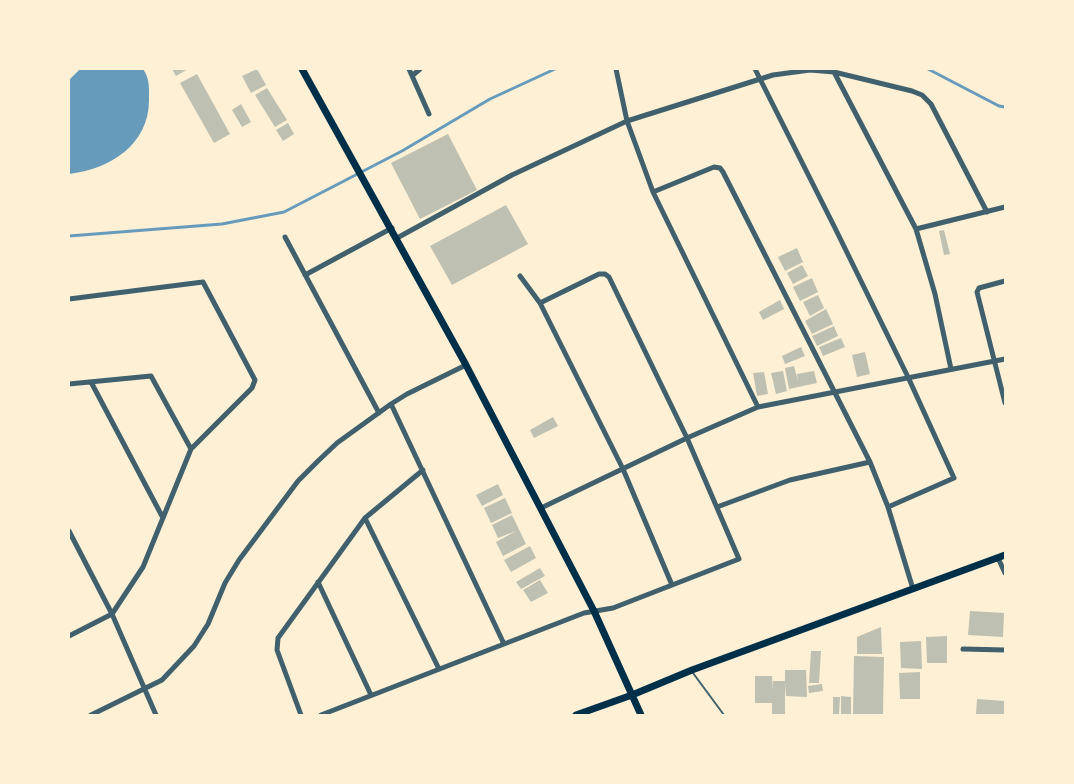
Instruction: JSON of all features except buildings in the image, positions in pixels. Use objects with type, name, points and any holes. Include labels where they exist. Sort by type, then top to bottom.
[{"type":"main road","points":[[302,69],[466,365],[594,611],[641,715]]},
{"type":"main road","points":[[576,715],[692,670],[1002,557]]},
{"type":"street","points":[[420,69],[411,72],[429,114]]},
{"type":"street","points":[[616,69],[627,121],[653,192],[758,407]]},
{"type":"street","points":[[755,69],[758,79],[836,228],[954,478],[888,507]]},
{"type":"street","points":[[850,75],[854,69]]},
{"type":"street","points":[[397,238],[512,175],[627,121],[758,79],[792,71],[834,72],[922,95],[931,104],[987,212]]},
{"type":"street","points":[[834,72],[916,229],[951,369]]},
{"type":"street","points":[[653,192],[714,167],[720,168],[870,462],[888,507],[913,589]]},
{"type":"street","points":[[916,229],[1005,207]]},
{"type":"street","points":[[305,274],[392,228]]},
{"type":"street","points":[[285,237],[379,413]]},
{"type":"street","points":[[321,715],[504,644],[594,611],[613,608],[739,559],[687,438],[609,277],[599,274],[540,303]]},
{"type":"street","points":[[520,276],[540,303],[623,469],[672,585]]},
{"type":"street","points":[[1005,281],[979,288],[977,292],[1005,403]]},
{"type":"street","points":[[69,299],[203,282],[255,380],[255,384],[191,449],[143,567],[112,614],[69,636]]},
{"type":"street","points":[[541,508],[687,438],[758,407],[1005,359]]},
{"type":"street","points":[[91,715],[162,680],[194,646],[208,624],[225,583],[238,560],[298,481],[337,443],[407,394],[466,365]]},
{"type":"street","points":[[69,384],[151,376],[191,449]]},
{"type":"street","points":[[91,382],[163,518]]},
{"type":"street","points":[[391,404],[504,644]]},
{"type":"street","points":[[717,507],[801,477],[870,462]]},
{"type":"street","points":[[301,715],[276,643],[278,638],[365,518],[423,471]]},
{"type":"street","points":[[365,518],[439,669]]},
{"type":"street","points":[[69,531],[71,540],[112,614],[156,715]]},
{"type":"street","points":[[1002,557],[1005,573]]},
{"type":"street","points":[[318,582],[371,695]]},
{"type":"street","points":[[963,649],[1005,650]]},
{"type":"lane","points":[[692,670],[724,715]]},
{"type":"water","points":[[80,69],[143,69],[148,80],[149,100],[142,130],[124,152],[99,167],[69,174],[69,80]]},
{"type":"waterway","points":[[69,236],[222,224],[284,212],[402,151],[490,99],[555,69]]},
{"type":"waterway","points":[[928,69],[1005,107]]}]
